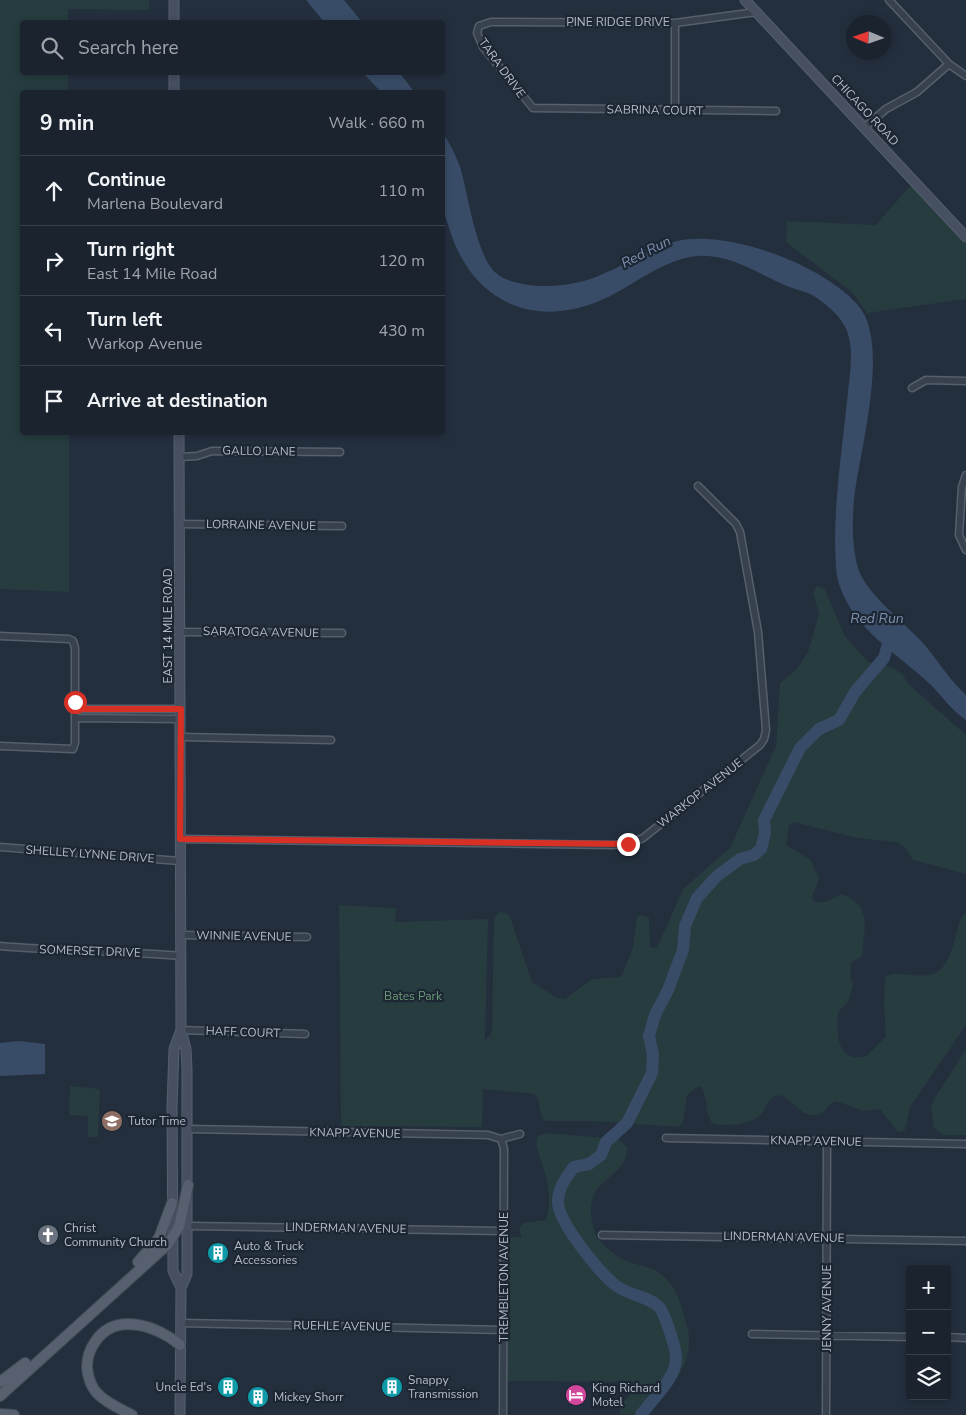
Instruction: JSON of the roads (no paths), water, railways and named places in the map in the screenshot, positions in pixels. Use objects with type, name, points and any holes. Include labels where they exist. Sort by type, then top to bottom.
[{"type":"main road","points":[[174,0],[174,20]]},
{"type":"main road","name":"CHICAGO ROAD","points":[[745,0],[966,237]]},
{"type":"main road","points":[[174,75],[174,90]]},
{"type":"main road","name":"EAST 14 MILE ROAD","points":[[179,435],[181,1030],[186,1049],[188,1130],[187,1274],[180,1288]]},
{"type":"main road","name":"EAST 14 MILE ROAD","points":[[180,1415],[181,1323],[180,1288],[173,1272],[172,1131],[174,1049],[181,1030]]},
{"type":"main road","points":[[0,1396],[172,1239],[179,1226],[188,1185]]},
{"type":"main road","points":[[0,1382],[19,1369],[148,1252],[163,1230],[172,1203]]},
{"type":"main road","points":[[132,1415],[104,1400],[91,1384],[87,1364],[94,1343],[108,1329],[130,1324],[165,1334],[180,1345]]},
{"type":"main road","points":[[0,1414],[14,1415]]},
{"type":"street","points":[[891,1],[949,64],[966,76]]},
{"type":"street","name":"PINE RIDGE DRIVE","points":[[479,26],[491,22],[675,23],[756,12]]},
{"type":"street","points":[[675,23],[675,111]]},
{"type":"street","name":"TARA DRIVE","points":[[479,26],[477,33],[483,47],[533,108]]},
{"type":"street","points":[[864,128],[886,109],[917,92],[949,64]]},
{"type":"street","name":"SABRINA COURT","points":[[533,108],[776,111]]},
{"type":"street","points":[[912,388],[926,380],[966,381]]},
{"type":"street","name":"GALLO LANE","points":[[179,456],[197,456],[212,450],[340,452]]},
{"type":"street","points":[[965,476],[959,535],[966,550]]},
{"type":"street","name":"WARKOP AVENUE","points":[[180,839],[612,846],[628,844],[643,838],[760,744],[764,739],[766,730],[758,632],[740,532],[736,524],[698,486]]},
{"type":"street","name":"LORRAINE AVENUE","points":[[180,524],[342,526]]},
{"type":"street","name":"SARATOGA AVENUE","points":[[180,632],[342,633]]},
{"type":"street","points":[[0,636],[66,639],[73,641],[75,648],[75,743],[72,749],[0,746]]},
{"type":"street","points":[[75,709],[181,714]]},
{"type":"street","points":[[75,718],[181,714]]},
{"type":"street","points":[[181,737],[331,740]]},
{"type":"street","name":"SHELLEY LYNNE DRIVE","points":[[0,847],[180,860]]},
{"type":"street","name":"WINNIE AVENUE","points":[[180,935],[307,937]]},
{"type":"street","name":"SOMERSET DRIVE","points":[[0,946],[54,951],[111,950],[181,956]]},
{"type":"street","name":"HAFF COURT","points":[[181,1030],[305,1034]]},
{"type":"street","name":"KNAPP AVENUE","points":[[188,1130],[488,1135],[501,1139],[520,1134]]},
{"type":"street","name":"KNAPP AVENUE","points":[[666,1138],[966,1144]]},
{"type":"street","name":"TREMBLETON AVENUE","points":[[501,1139],[504,1148],[503,1415]]},
{"type":"street","name":"JENNY AVENUE","points":[[826,1415],[828,1335],[827,1142]]},
{"type":"street","name":"LINDERMAN AVENUE","points":[[188,1226],[504,1231]]},
{"type":"street","name":"LINDERMAN AVENUE","points":[[602,1235],[966,1241]]},
{"type":"street","name":"RUEHLE AVENUE","points":[[181,1323],[504,1330]]},
{"type":"street","points":[[752,1334],[906,1337]]},
{"type":"street","points":[[951,1337],[966,1338]]},
{"type":"water","points":[[306,0],[344,0],[360,20],[322,20]]},
{"type":"water","points":[[365,75],[401,75],[413,90],[379,90]]},
{"type":"water","name":"Red Run","points":[[445,137],[462,172],[475,229],[484,255],[496,273],[507,280],[538,286],[578,282],[596,277],[650,251],[677,241],[698,239],[722,240],[773,253],[798,264],[821,276],[857,304],[867,321],[872,344],[873,370],[853,508],[854,543],[858,568],[862,578],[877,598],[922,642],[954,683],[966,695],[966,720],[930,684],[866,628],[855,615],[839,584],[835,544],[836,506],[851,353],[847,331],[838,316],[811,294],[789,287],[745,266],[710,256],[684,258],[658,268],[597,302],[572,309],[549,312],[527,309],[508,302],[490,291],[474,276],[461,257],[445,215]]},
{"type":"water","points":[[19,1041],[45,1044],[45,1074],[0,1076],[0,1043]]},
{"type":"waterway","points":[[641,1415],[663,1388],[675,1365],[676,1353],[667,1323],[659,1307],[645,1298],[618,1287],[591,1260],[572,1234],[560,1210],[558,1201],[561,1187],[574,1167],[589,1164],[601,1155],[606,1142],[627,1123],[652,1073],[653,1055],[649,1036],[655,1015],[668,990],[683,950],[685,926],[697,898],[717,876],[740,859],[754,855],[761,849],[765,833],[764,820],[800,748],[819,729],[839,720],[855,692],[884,658],[891,633]]},
{"type":"place","name":"Tutor Time","points":[[112,1121]]},
{"type":"place","name":"Christ Community Church","points":[[48,1235]]},
{"type":"place","name":"Auto & Truck Accessories","points":[[218,1253]]},
{"type":"place","name":"Uncle Ed's","points":[[228,1387]]},
{"type":"place","name":"Snappy Transmission","points":[[392,1387]]},
{"type":"place","name":"King Richard Motel","points":[[576,1395]]},
{"type":"place","name":"Mickey Shorr","points":[[258,1397]]},
{"type":"park label","name":"Bates Park","points":[[413,996]]}]
